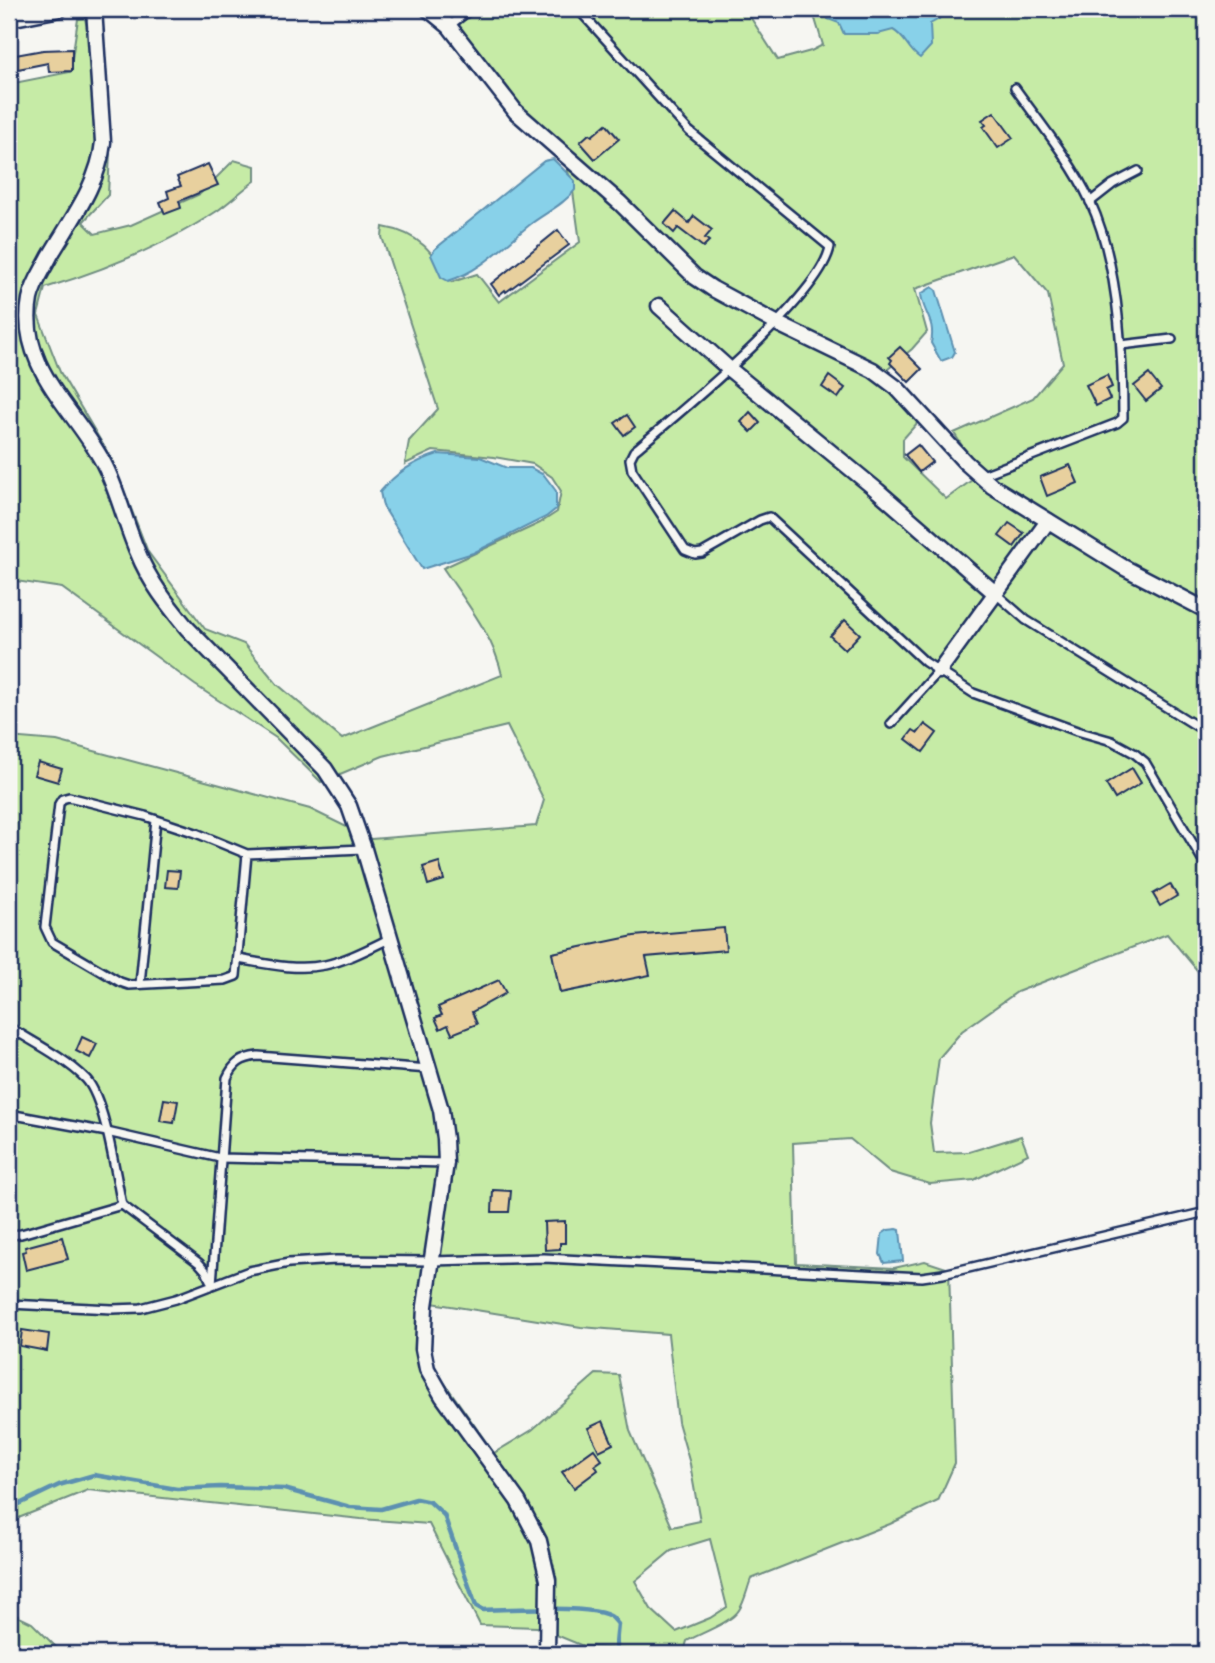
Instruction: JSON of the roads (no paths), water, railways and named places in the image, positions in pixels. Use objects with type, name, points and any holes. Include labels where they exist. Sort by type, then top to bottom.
[{"type":"street","points":[[9,19],[60,9]]},
{"type":"street","points":[[94,9],[103,142],[101,161],[96,176],[40,275],[31,297],[28,321],[32,349],[43,374],[106,468],[138,555],[169,606],[187,628],[325,769],[349,806],[441,1110],[446,1163],[431,1261],[423,1349],[427,1370],[518,1501],[539,1541],[548,1580],[547,1654]]},
{"type":"street","points":[[428,9],[449,26],[516,112],[620,203],[689,271],[713,289],[776,323],[873,370],[897,388],[980,476],[1048,521],[1162,588],[1206,610]]},
{"type":"street","points":[[659,306],[728,368],[878,491],[995,593]]},
{"type":"street","points":[[939,671],[1048,521]]},
{"type":"lane","points":[[449,26],[471,9]]},
{"type":"lane","points":[[578,9],[689,131],[830,247],[820,270],[776,323],[634,451],[630,459],[632,470],[685,550],[695,554],[702,553],[769,517],[925,662],[973,693],[1112,741],[1134,752],[1145,762],[1206,866]]},
{"type":"lane","points":[[980,476],[1123,418],[1121,345],[1108,262],[1097,217],[1043,126],[1015,88]]},
{"type":"lane","points":[[1090,202],[1113,184],[1138,171]]},
{"type":"lane","points":[[1121,345],[1172,339]]},
{"type":"lane","points":[[995,593],[1026,620],[1206,732]]},
{"type":"lane","points":[[891,724],[939,671]]},
{"type":"lane","points":[[247,854],[236,976],[225,981],[129,985],[52,942],[45,927],[59,804],[62,799],[69,797],[156,820],[247,854],[364,849]]},
{"type":"lane","points":[[140,984],[156,820]]},
{"type":"lane","points":[[238,959],[283,966],[325,965],[343,960],[391,938]]},
{"type":"lane","points":[[9,1027],[52,1053],[87,1080],[94,1091],[107,1132],[122,1205],[199,1264],[212,1284]]},
{"type":"lane","points":[[212,1284],[227,1079],[232,1067],[243,1058],[258,1055],[429,1069]]},
{"type":"lane","points":[[9,1114],[107,1132],[220,1158],[446,1163]]},
{"type":"lane","points":[[9,1235],[21,1234],[122,1205]]},
{"type":"lane","points":[[9,1304],[141,1308],[176,1299],[249,1271],[289,1263],[336,1260],[544,1258],[922,1277],[1206,1212]]},
{"type":"water","points":[[825,9],[940,9],[943,13],[930,24],[931,46],[920,58],[893,30],[878,34],[844,34],[839,23],[828,19]]},
{"type":"water","points":[[553,159],[575,181],[575,190],[571,195],[472,271],[448,281],[441,277],[431,255],[435,249],[544,161]]},
{"type":"water","points":[[932,287],[936,290],[955,352],[952,357],[941,361],[931,343],[931,323],[921,294]]},
{"type":"water","points":[[438,454],[480,457],[507,468],[531,468],[544,475],[556,491],[556,509],[546,517],[473,553],[422,569],[383,506],[380,492],[406,469]]},
{"type":"water","points":[[900,1230],[903,1261],[884,1263],[880,1254],[882,1234]]},
{"type":"waterway","points":[[9,1509],[59,1485],[94,1475],[177,1489],[284,1489],[350,1507],[381,1509],[416,1499],[430,1502],[444,1515],[476,1606],[483,1610],[549,1609],[600,1613],[611,1617],[618,1624],[615,1654]]}]
